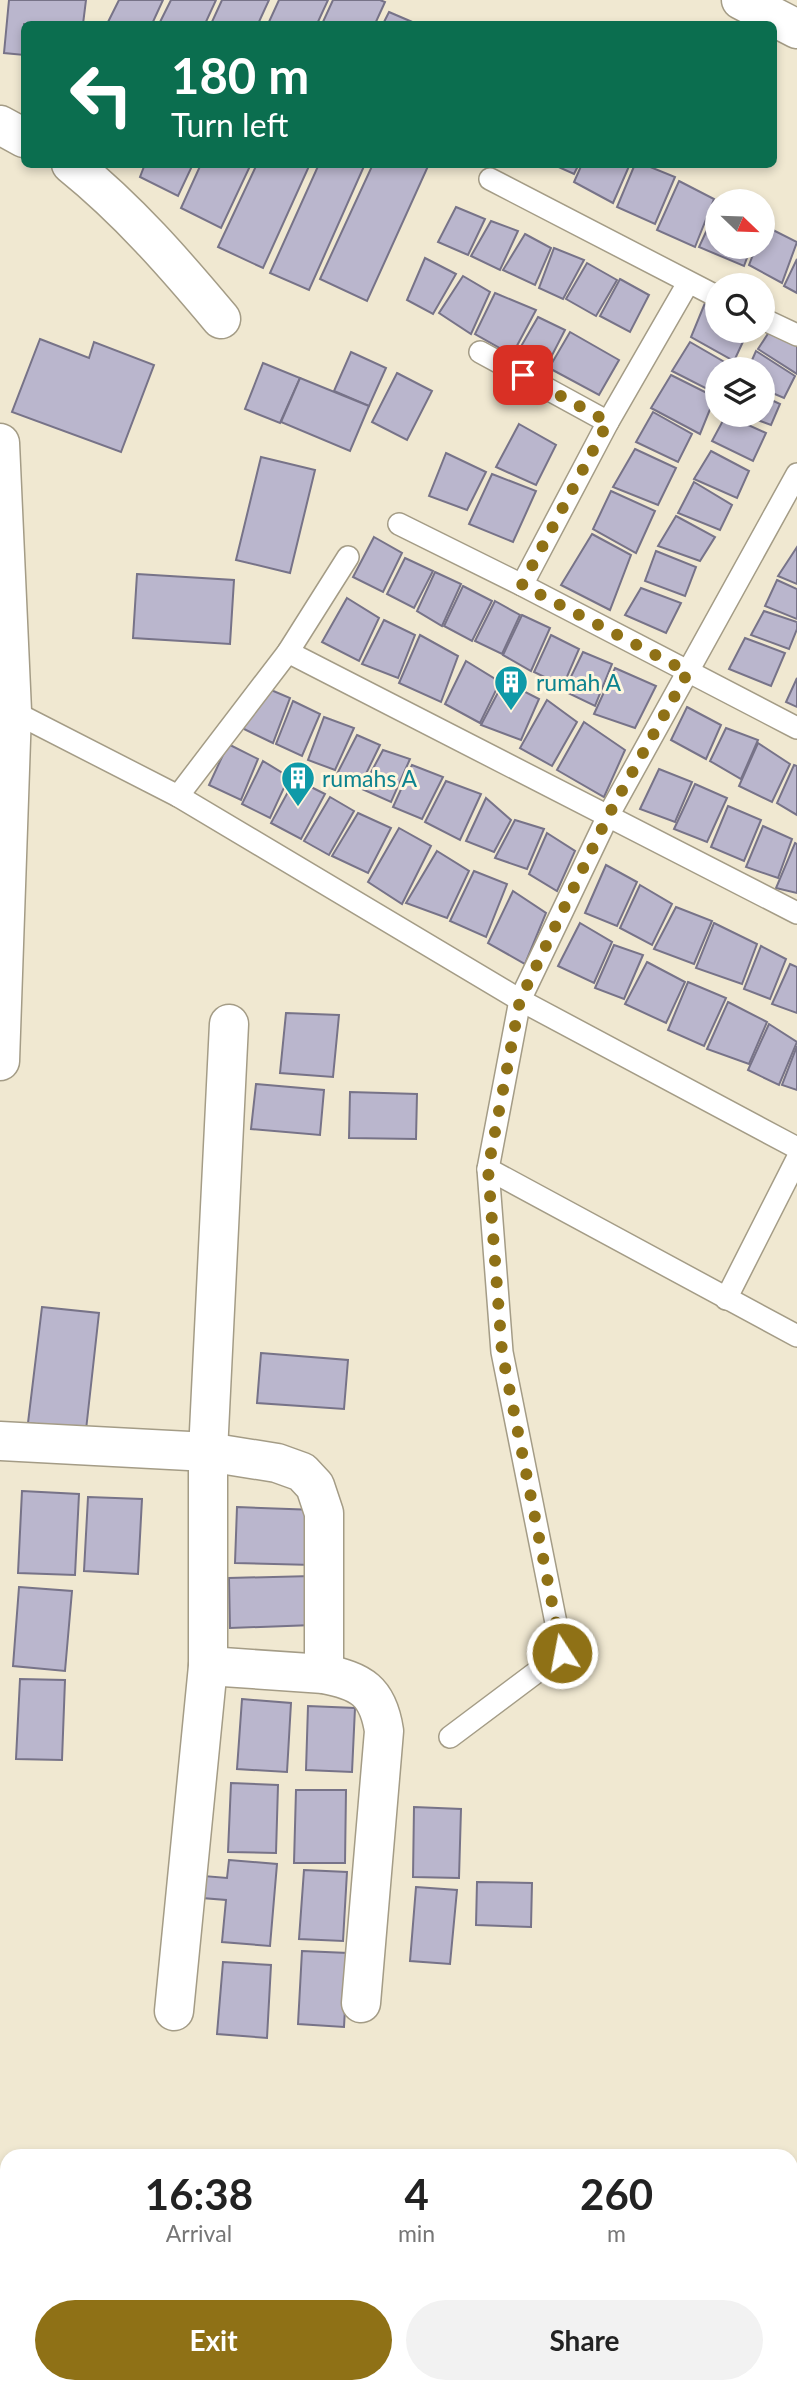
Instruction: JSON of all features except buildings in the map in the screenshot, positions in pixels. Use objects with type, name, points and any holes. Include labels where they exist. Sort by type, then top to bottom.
[{"type":"street","points":[[741,0],[797,29]]},
{"type":"street","points":[[0,125],[21,136]]},
{"type":"street","points":[[76,168],[107,192],[161,248],[221,319]]},
{"type":"street","points":[[0,443],[12,711],[0,1061]]},
{"type":"street","points":[[174,2011],[208,1666],[208,1452],[229,1024]]},
{"type":"street","points":[[0,1441],[208,1452],[278,1462],[302,1472],[315,1486],[324,1513],[324,1674]]},
{"type":"street","points":[[208,1666],[341,1677],[368,1690],[382,1714],[384,1731],[361,2003]]},
{"type":"lane","points":[[490,179],[705,292]]},
{"type":"lane","points":[[522,585],[608,422],[688,283]]},
{"type":"lane","points":[[775,325],[797,335]]},
{"type":"lane","points":[[480,352],[608,422]]},
{"type":"lane","points":[[450,1737],[562,1653],[502,1352],[488,1169],[520,1000],[608,816],[797,474]]},
{"type":"lane","points":[[399,524],[797,727]]},
{"type":"lane","points":[[178,796],[288,652],[348,557]]},
{"type":"lane","points":[[288,652],[797,914]]},
{"type":"lane","points":[[12,711],[178,796],[520,1000],[797,1148]]},
{"type":"lane","points":[[726,1299],[797,1159]]},
{"type":"lane","points":[[488,1169],[797,1336]]},
{"type":"place","name":"rumah A","points":[[511,712]]},
{"type":"place","name":"rumahs A","points":[[298,808]]},
{"type":"route","points":[[523,375],[608,422],[522,585],[688,672],[608,816],[520,1000],[488,1169],[502,1352],[562,1653]]}]
